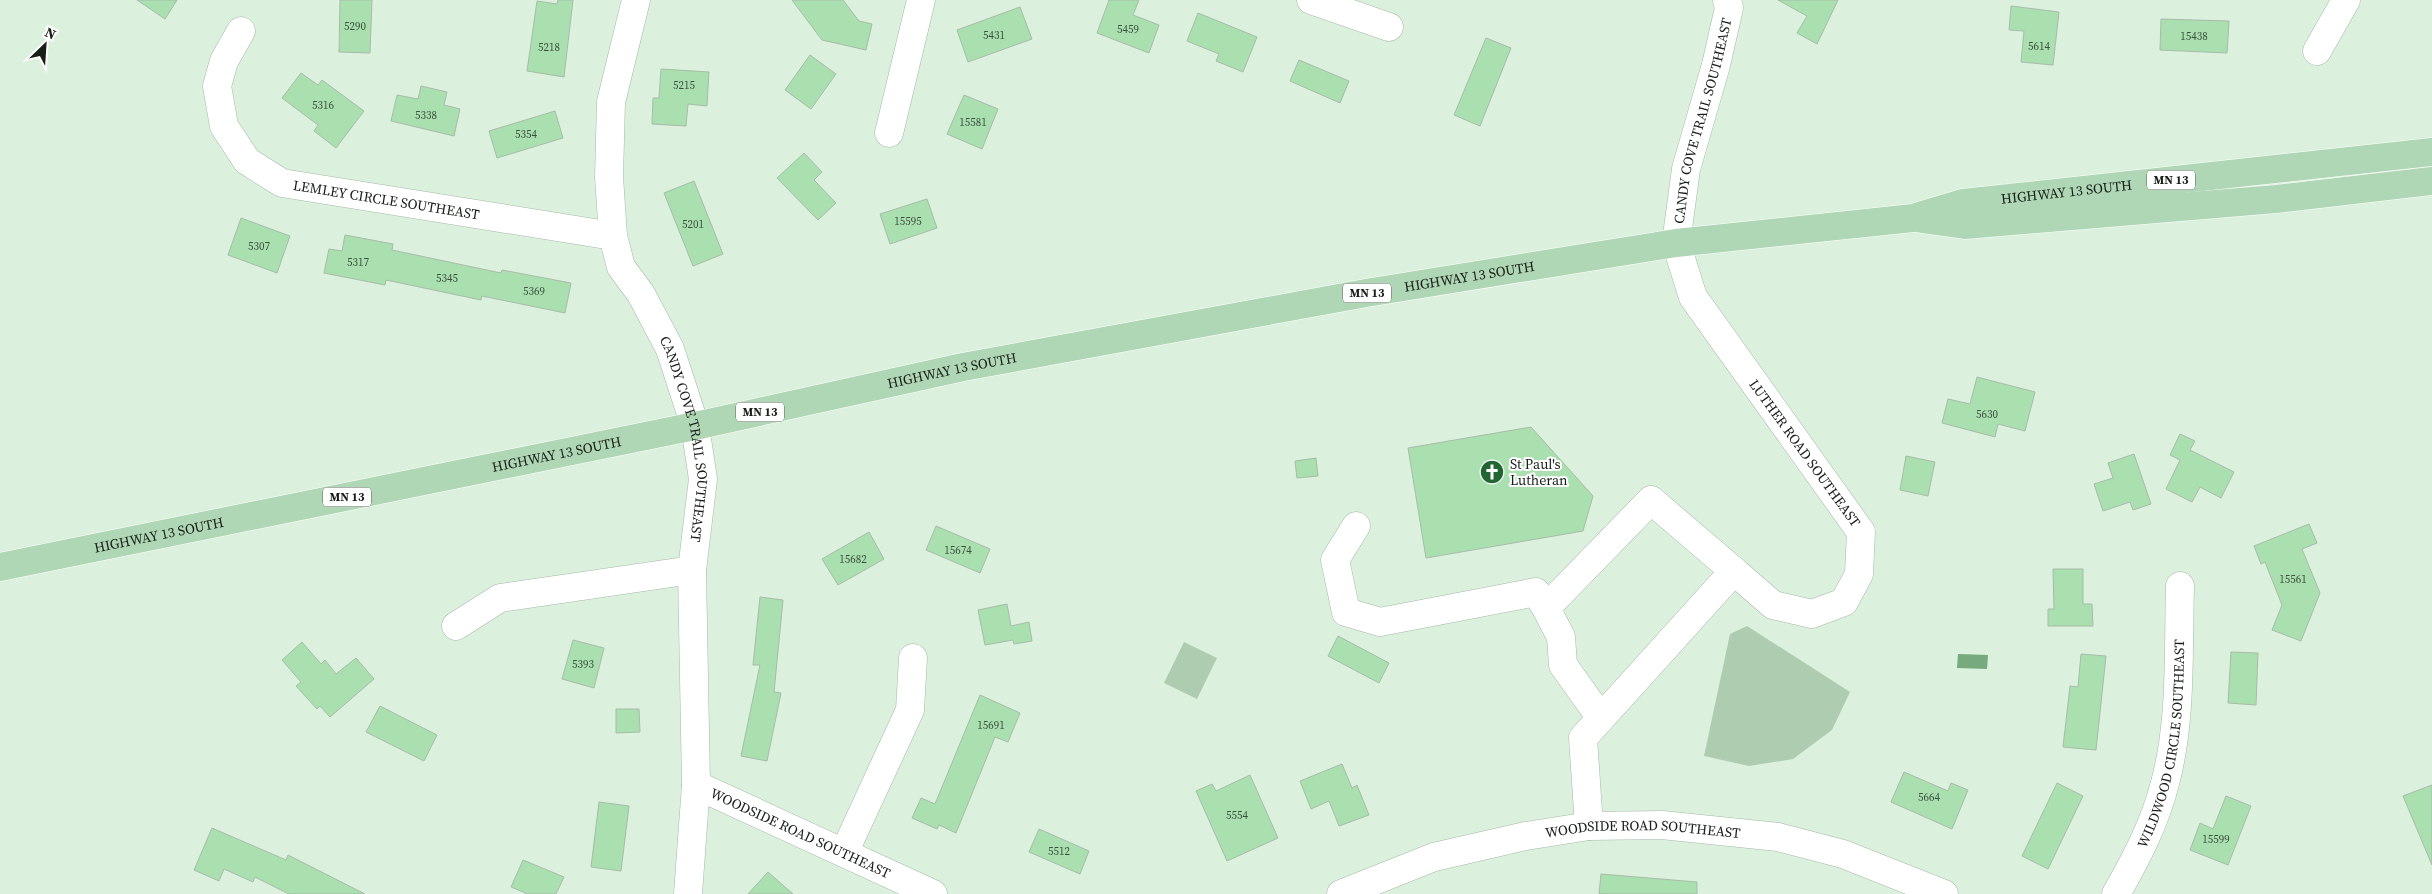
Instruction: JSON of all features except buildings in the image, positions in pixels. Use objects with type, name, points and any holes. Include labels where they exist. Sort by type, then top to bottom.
[{"type":"main road","name":"HIGHWAY 13 SOUTH","points":[[0,567],[695,426],[963,367],[1366,293],[1676,243],[1913,218],[1963,203],[2432,152]]},
{"type":"main road","name":"HIGHWAY 13 SOUTH","points":[[1913,218],[1965,225],[2276,199],[2432,181]]},
{"type":"street","name":"CANDY COVE TRAIL SOUTHEAST","points":[[636,0],[611,102],[609,177],[613,236],[621,267],[641,294],[670,349],[695,426],[703,479],[692,570],[696,785],[688,894]]},
{"type":"street","points":[[889,133],[921,0]]},
{"type":"street","points":[[1311,0],[1389,27]]},
{"type":"street","name":"CANDY COVE TRAIL SOUTHEAST","points":[[1676,243],[1686,168],[1716,65],[1728,8],[1727,0]]},
{"type":"street","points":[[2317,51],[2346,0]]},
{"type":"street","name":"LEMLEY CIRCLE SOUTHEAST","points":[[242,31],[224,61],[217,86],[224,126],[246,161],[282,183],[613,236]]},
{"type":"street","name":"LUTHER ROAD SOUTHEAST","points":[[1546,608],[1651,500],[1773,605],[1812,614],[1844,602],[1859,574],[1861,532],[1693,297],[1676,243]]},
{"type":"street","points":[[1356,526],[1335,560],[1346,612],[1380,622],[1536,592],[1561,636],[1563,665],[1601,718]]},
{"type":"street","points":[[456,626],[500,598],[692,570]]},
{"type":"street","points":[[1589,826],[1583,738],[1734,571]]},
{"type":"street","name":"WILDWOOD CIRCLE SOUTHEAST","points":[[2116,894],[2152,823],[2166,782],[2176,714],[2180,586]]},
{"type":"street","points":[[844,853],[910,710],[913,658]]},
{"type":"street","name":"WOODSIDE ROAD SOUTHEAST","points":[[696,785],[933,894]]},
{"type":"street","name":"WOODSIDE ROAD SOUTHEAST","points":[[1341,894],[1434,857],[1526,836],[1589,826],[1662,825],[1778,837],[1843,854],[1944,894]]},
{"type":"shaded area","points":[[1747,626],[1850,692],[1832,730],[1793,759],[1749,766],[1704,756],[1730,634]]},
{"type":"shaded area","points":[[1184,642],[1217,658],[1197,699],[1164,683]]},
{"type":"shaded area","points":[[1958,654],[1988,655],[1987,669],[1957,668]]},
{"type":"place","name":"St Paul's Lutheran","points":[[1492,472]]}]
